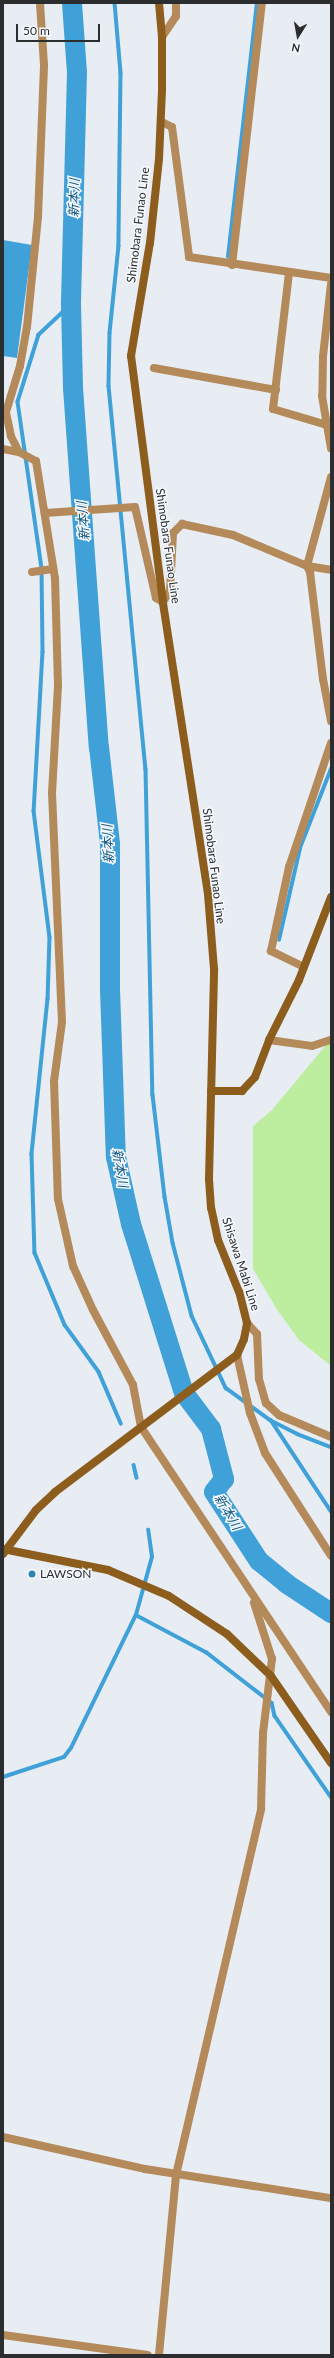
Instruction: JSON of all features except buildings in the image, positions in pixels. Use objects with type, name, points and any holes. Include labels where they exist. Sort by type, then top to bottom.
[{"type":"main road","name":"Shimobara Funao Line","points":[[159,3],[162,37],[162,122],[150,243],[131,356],[163,602],[208,894],[214,969],[211,1091]]},
{"type":"main road","points":[[211,1091],[242,1091],[255,1077],[269,1040],[304,967],[331,897]]},
{"type":"main road","name":"Shisawa Mabi Line","points":[[4,1551],[36,1510],[55,1492],[237,1355],[244,1339],[247,1323],[239,1292],[218,1240],[211,1208],[209,1179],[211,1091]]},
{"type":"main road","points":[[4,1551],[108,1570],[169,1596],[227,1634],[270,1676],[331,1762]]},
{"type":"street","points":[[19,452],[11,436],[6,412],[20,366],[27,328],[38,216],[44,65],[40,3]]},
{"type":"street","points":[[162,37],[176,16],[176,3]]},
{"type":"street","points":[[232,265],[262,3]]},
{"type":"street","points":[[162,122],[172,127],[185,212],[188,255],[192,258],[232,265],[331,278]]},
{"type":"street","points":[[289,273],[273,409],[327,425]]},
{"type":"street","points":[[331,284],[323,357],[322,396],[331,448]]},
{"type":"street","points":[[154,368],[276,390]]},
{"type":"street","points":[[3,449],[19,452],[36,461],[45,512],[42,571],[58,686],[52,793],[52,835],[62,1022],[54,1081],[58,1200],[73,1266],[93,1310],[133,1385],[141,1426],[331,1712]]},
{"type":"street","points":[[331,477],[307,566],[310,572],[323,679],[331,721]]},
{"type":"street","points":[[45,512],[135,507],[156,598],[163,602],[170,591],[174,533],[182,524],[234,535],[307,566],[331,570]]},
{"type":"street","points":[[304,967],[271,951],[289,867],[331,743]]},
{"type":"street","points":[[269,1040],[312,1046],[331,1040]]},
{"type":"street","points":[[247,1323],[257,1334],[259,1379],[266,1403],[279,1415],[331,1436]]},
{"type":"street","points":[[237,1355],[250,1413],[265,1453],[331,1556]]},
{"type":"street","points":[[159,2355],[176,2175],[261,1809],[263,1733],[272,1658],[251,1593]]},
{"type":"street","points":[[3,2137],[176,2175],[331,2198]]},
{"type":"street","points":[[3,2335],[148,2355]]},
{"type":"green space","points":[[331,1039],[331,1366],[299,1340],[278,1311],[253,1269],[253,1126],[272,1110]]},
{"type":"water","points":[[3,240],[32,245],[17,358],[3,356]]},
{"type":"waterway","name":"新本川","points":[[72,3],[77,72],[71,305],[73,388],[99,747],[110,844],[110,989],[116,1157],[131,1224],[184,1393],[211,1429],[224,1479],[214,1492],[259,1561],[287,1584],[331,1613]]},
{"type":"waterway","points":[[115,3],[121,73],[119,246],[110,333],[109,386],[146,769],[153,1095],[165,1197],[173,1243],[192,1316],[226,1388],[270,1420],[297,1434],[331,1447]]},
{"type":"waterway","points":[[228,257],[257,3]]},
{"type":"waterway","points":[[71,305],[39,335],[18,402],[42,569],[43,652],[34,811],[50,937],[48,999],[32,1154],[35,1253],[65,1325],[99,1372],[121,1423]]},
{"type":"waterway","points":[[279,940],[300,848],[331,769]]},
{"type":"waterway","points":[[271,1420],[331,1511]]},
{"type":"waterway","points":[[134,1465],[137,1478]]},
{"type":"waterway","points":[[3,1777],[64,1757],[71,1748],[136,1615],[152,1557],[148,1530]]},
{"type":"waterway","points":[[136,1615],[206,1652],[272,1703],[275,1716],[331,1797]]},
{"type":"place","name":"LAWSON","points":[[32,1574]]}]
